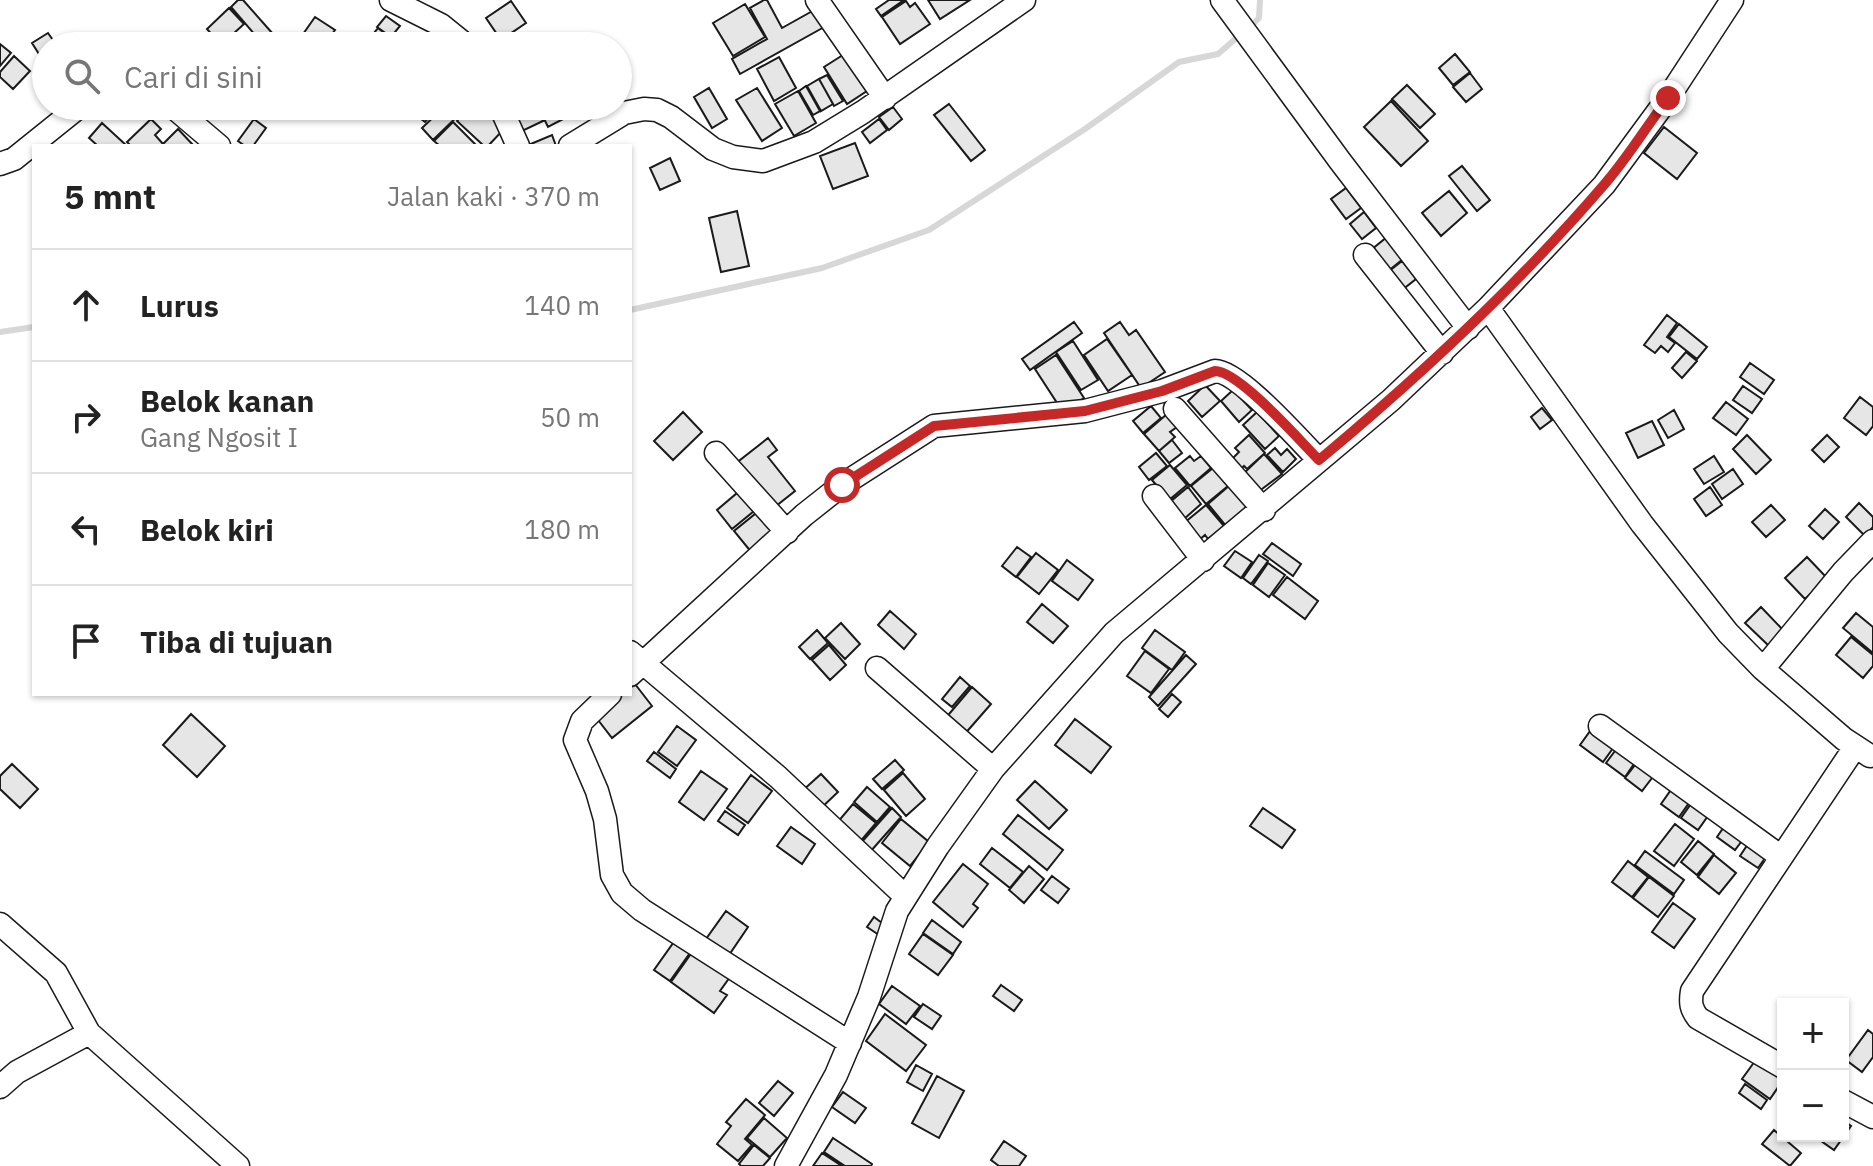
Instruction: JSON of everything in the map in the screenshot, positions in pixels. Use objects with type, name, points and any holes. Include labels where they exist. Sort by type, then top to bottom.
[{"type":"street","points":[[391,0],[450,32]]},
{"type":"street","points":[[817,0],[885,98]]},
{"type":"street","points":[[632,111],[657,110],[713,149],[733,157],[763,161],[814,142],[885,98],[1024,0]]},
{"type":"street","points":[[786,1166],[850,1043],[869,997],[897,911],[993,769],[1114,633],[1264,510],[1391,400],[1488,308],[1604,185],[1668,98],[1732,0]]},
{"type":"street","points":[[1225,4],[1468,328]]},
{"type":"street","points":[[33,144],[63,120]]},
{"type":"street","points":[[188,120],[217,144]]},
{"type":"street","points":[[506,120],[517,144]]},
{"type":"street","points":[[573,144],[613,120]]},
{"type":"street","points":[[0,164],[14,159],[32,145]]},
{"type":"street","points":[[1365,255],[1442,353]]},
{"type":"street","points":[[1488,308],[1642,524],[1728,633],[1763,669],[1863,752],[1780,856],[1692,991],[1690,1002],[1698,1018],[1777,1064]]},
{"type":"street","points":[[905,896],[789,787],[634,663],[842,485],[934,426],[1085,411],[1162,391],[1215,371],[1224,371],[1242,384],[1319,460]]},
{"type":"street","points":[[1175,409],[1264,510]]},
{"type":"street","points":[[716,453],[787,532]]},
{"type":"street","points":[[1154,496],[1203,560]]},
{"type":"street","points":[[1763,669],[1843,572],[1873,541]]},
{"type":"street","points":[[877,668],[993,769]]},
{"type":"street","points":[[608,696],[582,721],[575,740],[597,791],[605,819],[612,875],[622,893],[642,910],[850,1043]]},
{"type":"street","points":[[1600,726],[1780,856]]},
{"type":"street","points":[[0,924],[56,973],[89,1033],[238,1166]]},
{"type":"street","points":[[0,1087],[17,1072],[89,1033]]},
{"type":"street","points":[[1849,1104],[1873,1117]]},
{"type":"building","points":[[238,0],[243,0],[271,32],[253,32],[231,7]]},
{"type":"building","points":[[767,0],[782,28],[816,9],[826,26],[740,74],[732,59],[767,39],[750,8]]},
{"type":"building","points":[[889,0],[904,0],[881,16],[876,9]]},
{"type":"building","points":[[928,0],[970,0],[940,19]]},
{"type":"building","points":[[511,1],[526,23],[513,32],[496,32],[486,18]]},
{"type":"building","points":[[906,1],[910,7],[915,3],[930,24],[900,44],[882,17]]},
{"type":"building","points":[[745,4],[765,37],[733,56],[713,23]]},
{"type":"building","points":[[229,8],[244,24],[235,32],[210,32],[207,29]]},
{"type":"building","points":[[386,16],[400,26],[395,32],[384,32],[377,27]]},
{"type":"building","points":[[315,17],[335,30],[334,32],[304,32]]},
{"type":"building","points":[[0,44],[11,53],[0,66]]},
{"type":"building","points":[[846,53],[870,89],[847,104],[824,67]]},
{"type":"building","points":[[1455,54],[1470,72],[1453,85],[1439,68]]},
{"type":"building","points":[[14,56],[30,71],[13,89],[0,77],[0,72]]},
{"type":"building","points":[[779,57],[796,88],[774,101],[757,69]]},
{"type":"building","points":[[1470,73],[1482,89],[1466,102],[1453,87]]},
{"type":"building","points":[[827,75],[843,101],[834,106],[819,79]]},
{"type":"building","points":[[819,79],[833,104],[821,111],[807,86]]},
{"type":"building","points":[[1407,85],[1435,114],[1420,128],[1392,99]]},
{"type":"building","points":[[806,86],[820,111],[813,115],[799,91]]},
{"type":"building","points":[[709,88],[727,119],[712,128],[694,97]]},
{"type":"building","points":[[757,88],[782,128],[762,141],[736,100]]},
{"type":"building","points":[[798,91],[816,123],[794,136],[775,104]]},
{"type":"building","points":[[1391,101],[1428,141],[1401,166],[1364,127]]},
{"type":"building","points":[[949,104],[985,150],[971,161],[934,115]]},
{"type":"building","points":[[893,107],[902,119],[889,130],[879,117]]},
{"type":"building","points":[[879,119],[887,130],[870,143],[862,132]]},
{"type":"building","points":[[150,120],[161,129],[155,135],[163,144],[127,142]]},
{"type":"building","points":[[253,120],[266,128],[254,144],[238,141]]},
{"type":"building","points":[[430,120],[454,120],[433,140],[422,128]]},
{"type":"building","points":[[494,120],[504,129],[490,144],[482,144],[457,121]]},
{"type":"building","points":[[514,120],[542,120],[543,121],[520,132]]},
{"type":"building","points":[[545,120],[561,120],[548,127]]},
{"type":"building","points":[[453,122],[475,144],[438,144],[434,141]]},
{"type":"building","points":[[102,123],[125,144],[96,144],[89,138]]},
{"type":"building","points":[[1664,127],[1697,153],[1677,179],[1644,153]]},
{"type":"building","points":[[178,129],[192,144],[163,144]]},
{"type":"building","points":[[552,135],[555,144],[531,144]]},
{"type":"building","points":[[855,143],[868,176],[833,189],[820,156]]},
{"type":"building","points":[[670,158],[680,181],[660,190],[650,168]]},
{"type":"building","points":[[1462,166],[1490,200],[1477,211],[1449,176]]},
{"type":"building","points":[[1346,188],[1361,208],[1346,219],[1331,199]]},
{"type":"building","points":[[1449,191],[1467,213],[1441,236],[1422,213]]},
{"type":"building","points":[[737,211],[749,266],[721,272],[709,218]]},
{"type":"building","points":[[1364,212],[1376,228],[1362,239],[1350,224]]},
{"type":"building","points":[[1387,237],[1403,259],[1387,272],[1371,250]]},
{"type":"building","points":[[1402,261],[1416,279],[1402,290],[1388,272]]},
{"type":"building","points":[[1667,315],[1677,323],[1667,337],[1675,343],[1668,352],[1661,346],[1655,353],[1644,345]]},
{"type":"building","points":[[1074,322],[1082,333],[1030,370],[1022,359]]},
{"type":"building","points":[[1120,322],[1129,335],[1136,330],[1165,372],[1141,388],[1104,333]]},
{"type":"building","points":[[1679,324],[1707,347],[1697,359],[1669,337]]},
{"type":"building","points":[[1107,339],[1132,375],[1108,391],[1084,355]]},
{"type":"building","points":[[1073,341],[1098,380],[1081,390],[1056,352]]},
{"type":"building","points":[[1686,352],[1697,361],[1682,378],[1672,368]]},
{"type":"building","points":[[1056,355],[1084,398],[1063,412],[1035,369]]},
{"type":"building","points":[[1750,363],[1774,380],[1764,394],[1740,377]]},
{"type":"building","points":[[1205,385],[1220,401],[1202,417],[1188,401]]},
{"type":"building","points":[[1743,386],[1762,399],[1752,413],[1733,400]]},
{"type":"building","points":[[1233,390],[1252,410],[1239,422],[1221,401]]},
{"type":"building","points":[[1860,397],[1873,407],[1873,426],[1866,435],[1844,418]]},
{"type":"building","points":[[1726,402],[1748,419],[1736,435],[1713,418]]},
{"type":"building","points":[[1151,406],[1161,418],[1143,433],[1133,421]]},
{"type":"building","points":[[1542,408],[1552,420],[1540,429],[1531,417]]},
{"type":"building","points":[[1674,410],[1684,429],[1668,438],[1658,420]]},
{"type":"building","points":[[683,412],[702,432],[673,460],[654,441]]},
{"type":"building","points":[[1257,412],[1279,436],[1265,449],[1243,425]]},
{"type":"building","points":[[1167,414],[1177,427],[1170,432],[1175,437],[1159,451],[1144,434]]},
{"type":"building","points":[[1652,421],[1664,445],[1638,458],[1626,433]]},
{"type":"building","points":[[1249,435],[1265,453],[1247,469],[1244,466],[1241,469],[1232,459],[1239,452],[1235,448]]},
{"type":"building","points":[[1747,435],[1771,460],[1756,474],[1733,449]]},
{"type":"building","points":[[1827,435],[1839,447],[1824,462],[1812,450]]},
{"type":"building","points":[[768,438],[777,450],[768,457],[795,491],[771,510],[735,464]]},
{"type":"building","points":[[1172,440],[1182,453],[1169,463],[1159,451]]},
{"type":"building","points":[[1275,448],[1281,455],[1287,449],[1296,459],[1283,472],[1267,455]]},
{"type":"building","points":[[1156,453],[1167,466],[1149,480],[1139,467]]},
{"type":"building","points":[[1264,454],[1282,474],[1258,492],[1242,475]]},
{"type":"building","points":[[1190,456],[1194,461],[1201,456],[1211,468],[1190,486],[1175,468]]},
{"type":"building","points":[[1714,456],[1724,472],[1704,484],[1694,469]]},
{"type":"building","points":[[1170,465],[1187,485],[1169,500],[1152,480]]},
{"type":"building","points":[[1213,468],[1228,486],[1206,504],[1191,486]]},
{"type":"building","points":[[1733,469],[1743,484],[1722,499],[1712,484]]},
{"type":"building","points":[[1230,485],[1249,507],[1226,526],[1208,504]]},
{"type":"building","points":[[1188,487],[1201,504],[1184,519],[1170,502]]},
{"type":"building","points":[[1710,487],[1722,505],[1706,516],[1694,499]]},
{"type":"building","points":[[743,488],[759,507],[732,529],[717,510]]},
{"type":"building","points":[[1859,503],[1873,517],[1873,527],[1865,536],[1846,517]]},
{"type":"building","points":[[1206,505],[1224,526],[1208,539],[1205,535],[1198,541],[1184,523]]},
{"type":"building","points":[[1771,505],[1785,520],[1766,537],[1752,522]]},
{"type":"building","points":[[1825,509],[1839,522],[1823,539],[1809,526]]},
{"type":"building","points":[[760,510],[778,532],[752,553],[734,531]]},
{"type":"building","points":[[1272,543],[1301,564],[1293,576],[1263,554]]},
{"type":"building","points":[[1017,547],[1031,557],[1016,577],[1002,566]]},
{"type":"building","points":[[1235,551],[1252,562],[1241,578],[1224,566]]},
{"type":"building","points":[[1036,553],[1058,570],[1039,594],[1017,577]]},
{"type":"building","points":[[1259,555],[1268,561],[1251,584],[1243,578]]},
{"type":"building","points":[[1807,557],[1827,578],[1805,599],[1785,578]]},
{"type":"building","points":[[1067,560],[1093,580],[1078,600],[1052,581]]},
{"type":"building","points":[[1268,563],[1285,575],[1269,597],[1253,585]]},
{"type":"building","points":[[1287,577],[1318,601],[1305,619],[1273,595]]},
{"type":"building","points":[[1042,604],[1068,626],[1053,643],[1027,622]]},
{"type":"building","points":[[1761,607],[1784,631],[1769,646],[1745,623]]},
{"type":"building","points":[[890,611],[916,634],[904,649],[878,625]]},
{"type":"building","points":[[1856,613],[1873,627],[1873,653],[1843,628]]},
{"type":"building","points":[[841,623],[860,644],[845,659],[825,638]]},
{"type":"building","points":[[817,630],[828,643],[810,659],[799,647]]},
{"type":"building","points":[[1155,630],[1185,652],[1172,670],[1142,648]]},
{"type":"building","points":[[1851,637],[1873,655],[1873,666],[1863,678],[1836,655]]},
{"type":"building","points":[[829,645],[846,665],[830,680],[812,660]]},
{"type":"building","points":[[1145,651],[1169,669],[1151,693],[1127,676]]},
{"type":"building","points":[[1186,655],[1196,664],[1158,706],[1149,697]]},
{"type":"building","points":[[960,677],[970,686],[952,707],[942,699]]},
{"type":"building","points":[[635,684],[652,706],[612,738],[595,716],[620,696],[632,696]]},
{"type":"building","points":[[972,687],[991,704],[963,736],[944,720]]},
{"type":"building","points":[[1172,694],[1181,702],[1168,717],[1159,709]]},
{"type":"building","points":[[191,714],[225,746],[197,777],[163,745]]},
{"type":"building","points":[[1075,719],[1111,747],[1091,773],[1055,745]]},
{"type":"building","points":[[677,726],[696,740],[677,766],[658,752]]},
{"type":"building","points":[[1593,727],[1616,744],[1603,762],[1580,745]]},
{"type":"building","points":[[1618,747],[1636,761],[1625,777],[1606,763]]},
{"type":"building","points":[[654,752],[676,769],[670,778],[647,761]]},
{"type":"building","points":[[895,760],[904,770],[882,789],[873,779]]},
{"type":"building","points":[[1638,761],[1655,774],[1642,791],[1625,778]]},
{"type":"building","points":[[12,764],[38,789],[20,808],[0,789],[0,776]]},
{"type":"building","points":[[701,771],[727,789],[704,820],[679,802]]},
{"type":"building","points":[[903,773],[925,799],[906,816],[884,790]]},
{"type":"building","points":[[821,774],[838,792],[818,811],[801,792]]},
{"type":"building","points":[[751,775],[772,791],[748,823],[727,808]]},
{"type":"building","points":[[1035,781],[1067,810],[1049,829],[1017,800]]},
{"type":"building","points":[[867,787],[890,807],[877,822],[854,802]]},
{"type":"building","points":[[1673,787],[1691,800],[1679,817],[1661,804]]},
{"type":"building","points":[[1693,801],[1710,813],[1698,830],[1681,818]]},
{"type":"building","points":[[853,804],[876,823],[859,843],[836,824]]},
{"type":"building","points":[[892,808],[901,817],[870,852],[860,844]]},
{"type":"building","points":[[1263,808],[1295,830],[1282,848],[1250,826]]},
{"type":"building","points":[[725,811],[745,825],[738,835],[718,821]]},
{"type":"building","points":[[1018,815],[1063,850],[1047,870],[1003,834]]},
{"type":"building","points":[[901,819],[929,842],[910,866],[882,843]]},
{"type":"building","points":[[1675,824],[1694,839],[1674,866],[1654,851]]},
{"type":"building","points":[[1726,824],[1744,838],[1735,850],[1717,837]]},
{"type":"building","points":[[791,827],[815,844],[802,864],[777,846]]},
{"type":"building","points":[[1698,841],[1714,854],[1697,875],[1681,862]]},
{"type":"building","points":[[1750,841],[1768,854],[1758,868],[1740,856]]},
{"type":"building","points":[[992,848],[1023,872],[1010,888],[980,864]]},
{"type":"building","points":[[1645,851],[1684,880],[1674,894],[1635,865]]},
{"type":"building","points":[[1714,855],[1736,873],[1719,894],[1698,877]]},
{"type":"building","points":[[1628,861],[1648,877],[1632,897],[1612,882]]},
{"type":"building","points":[[963,864],[988,884],[973,904],[978,908],[963,927],[933,902]]},
{"type":"building","points":[[1029,866],[1044,879],[1024,903],[1009,890]]},
{"type":"building","points":[[1052,876],[1069,889],[1058,903],[1041,890]]},
{"type":"building","points":[[1649,877],[1674,896],[1658,917],[1633,898]]},
{"type":"building","points":[[1673,903],[1695,919],[1674,948],[1652,932]]},
{"type":"building","points":[[726,911],[748,927],[729,955],[706,939]]},
{"type":"building","points":[[874,917],[886,926],[879,935],[867,927]]},
{"type":"building","points":[[932,920],[961,942],[953,954],[923,933]]},
{"type":"building","points":[[923,934],[953,955],[938,975],[909,954]]},
{"type":"building","points":[[676,939],[692,950],[670,981],[654,970]]},
{"type":"building","points":[[693,951],[730,977],[720,991],[727,995],[714,1013],[671,982]]},
{"type":"building","points":[[1001,985],[1022,1000],[1014,1011],[993,996]]},
{"type":"building","points":[[892,986],[920,1006],[906,1024],[879,1004]]},
{"type":"building","points":[[923,1004],[941,1016],[932,1029],[914,1017]]},
{"type":"building","points":[[885,1014],[926,1045],[906,1071],[866,1041]]},
{"type":"building","points":[[1868,1030],[1873,1034],[1873,1057],[1862,1072],[1849,1062],[1849,1056]]},
{"type":"building","points":[[1755,1061],[1777,1076],[1777,1089],[1770,1099],[1742,1079]]},
{"type":"building","points":[[916,1065],[932,1074],[923,1091],[907,1082]]},
{"type":"building","points":[[937,1076],[964,1091],[939,1138],[912,1123]]},
{"type":"building","points":[[778,1081],[793,1093],[774,1116],[759,1103]]},
{"type":"building","points":[[1745,1084],[1767,1100],[1761,1109],[1739,1093]]},
{"type":"building","points":[[843,1092],[866,1108],[855,1123],[832,1107]]},
{"type":"building","points":[[746,1099],[765,1115],[745,1139],[752,1145],[738,1161],[717,1144],[731,1126],[726,1122]]},
{"type":"building","points":[[764,1118],[787,1138],[770,1157],[747,1138]]},
{"type":"building","points":[[1774,1130],[1777,1142],[1788,1142],[1801,1153],[1790,1166],[1762,1144]]},
{"type":"building","points":[[833,1138],[871,1166],[845,1166],[824,1152]]},
{"type":"building","points":[[1004,1141],[1026,1156],[1019,1166],[999,1166],[991,1160]]},
{"type":"building","points":[[1823,1142],[1840,1142],[1834,1150]]},
{"type":"building","points":[[754,1145],[770,1158],[763,1166],[741,1166],[739,1164]]},
{"type":"building","points":[[822,1153],[842,1166],[813,1166]]},
{"type":"waterway","points":[[1249,28],[1259,18],[1260,0]]},
{"type":"waterway","points":[[632,310],[822,268],[929,230],[1085,129],[1179,62],[1218,54],[1240,35]]},
{"type":"waterway","points":[[0,332],[32,327]]},
{"type":"route","points":[[842,485],[934,426],[1085,411],[1162,391],[1215,371],[1224,371],[1242,384],[1319,460],[1391,400],[1488,308],[1604,185],[1668,98]]}]
